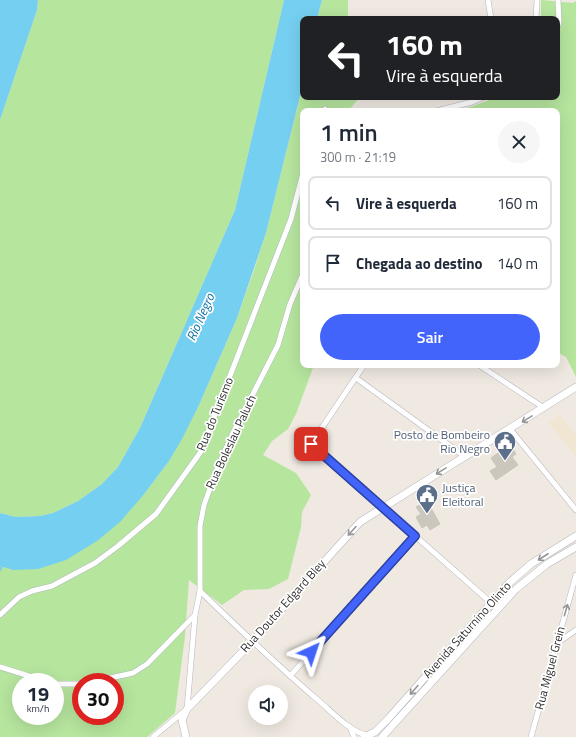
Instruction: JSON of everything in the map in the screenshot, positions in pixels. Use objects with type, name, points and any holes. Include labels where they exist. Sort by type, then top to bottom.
[{"type":"main road","name":"Rua Doutor Edgard Bley","points":[[187,708],[252,642],[360,522],[464,456],[576,388]]},
{"type":"main road","name":"Avenida Saturnino Olinto","points":[[369,736],[388,719],[490,602],[518,574],[576,536]]},
{"type":"main road","name":"Avenida Saturnino Olinto","points":[[382,737],[497,608],[534,573],[576,547]]},
{"type":"main road","name":"Rua Boleslau Paluch","points":[[186,737],[182,720],[187,708]]},
{"type":"street","points":[[488,0],[491,16]]},
{"type":"street","points":[[536,0],[536,16]]},
{"type":"street","points":[[558,0],[559,16]]},
{"type":"street","points":[[448,108],[477,100]]},
{"type":"street","name":"Rua do Turismo","points":[[0,615],[19,597],[32,590],[52,586],[95,562],[147,522],[164,505],[200,453],[291,219],[300,184]]},
{"type":"street","name":"Rua Boleslau Paluch","points":[[187,708],[194,615],[200,591],[200,526],[209,488],[232,435],[278,345],[290,304],[300,281]]},
{"type":"street","points":[[362,368],[311,444],[497,608]]},
{"type":"street","points":[[484,368],[544,408]]},
{"type":"street","points":[[356,378],[464,456]]},
{"type":"street","points":[[510,429],[576,510]]},
{"type":"street","points":[[290,676],[415,536]]},
{"type":"street","name":"Rua Miguel Grein","points":[[531,737],[576,575]]},
{"type":"street","points":[[200,591],[252,642],[290,676],[350,727],[369,736]]},
{"type":"street","points":[[124,675],[133,673],[147,664],[194,615]]},
{"type":"street","points":[[556,644],[576,630]]},
{"type":"street","points":[[0,667],[19,673]]},
{"type":"street","points":[[152,737],[187,708]]},
{"type":"street","points":[[350,727],[354,737]]},
{"type":"shaded area","points":[[559,415],[576,435],[576,456],[549,423]]},
{"type":"green space","points":[[38,0],[284,0],[235,210],[140,428],[118,467],[102,484],[78,501],[53,513],[40,516],[16,517],[0,513],[0,120],[37,10]]},
{"type":"green space","points":[[322,0],[348,0],[348,16],[318,16]]},
{"type":"green space","points":[[541,0],[573,3],[576,1],[576,377],[566,357],[560,354],[560,108],[467,108],[490,100],[560,100],[560,16],[541,16]]},
{"type":"green space","points":[[300,96],[300,100],[357,100],[351,108],[300,108],[300,368],[313,368],[296,414],[288,429],[272,441],[263,455],[296,473],[311,495],[302,512],[301,527],[288,579],[269,589],[244,590],[222,605],[189,580],[185,636],[175,713],[147,737],[0,737],[0,566],[13,570],[145,493],[169,461],[199,405],[237,318],[266,233]]},
{"type":"water","points":[[0,0],[38,0],[37,10],[0,120]]},
{"type":"water","name":"Rio Negro","points":[[284,0],[322,0],[318,16],[300,16],[300,96],[266,233],[237,318],[199,405],[182,439],[169,461],[145,493],[120,522],[97,541],[66,560],[38,569],[13,570],[0,566],[0,513],[16,517],[40,516],[53,513],[78,501],[102,484],[118,467],[140,428],[235,210]]},
{"type":"building","name":"Posto de Bombeiro Rio Negro","points":[[510,445],[516,454],[512,457],[518,465],[496,480],[490,471],[497,467],[491,458]]},
{"type":"building","name":"Justiça Eleitoral","points":[[427,501],[440,524],[430,530],[427,525],[422,528],[416,517],[421,514],[416,507]]},
{"type":"waterway","points":[[0,570],[3,564]]},
{"type":"place","name":"Posto de Bombeiro Rio Negro","points":[[505,462]]},
{"type":"place","name":"Justiça Eleitoral","points":[[427,514]]},
{"type":"route","points":[[311,444],[415,536],[311,652]]}]
